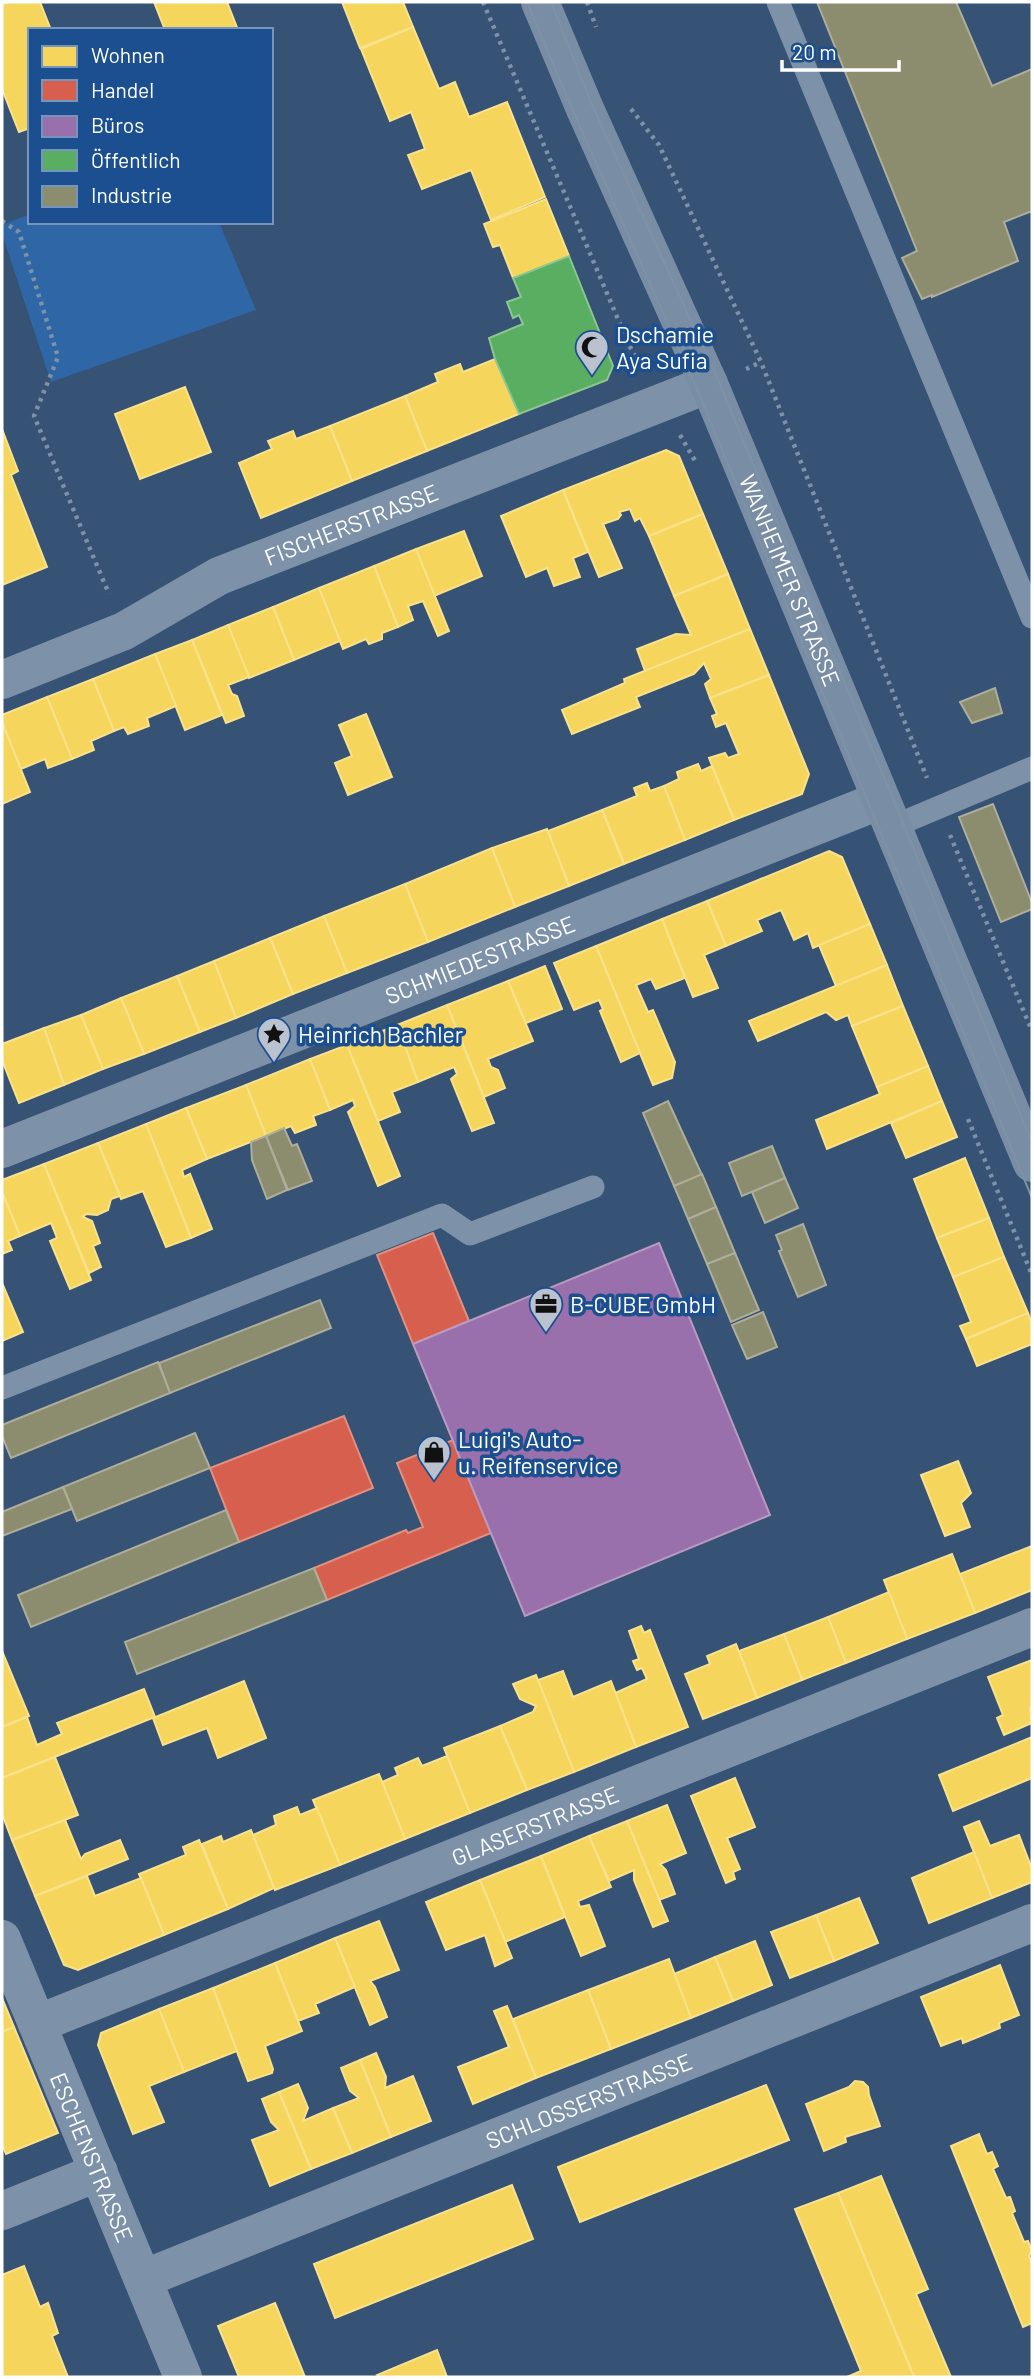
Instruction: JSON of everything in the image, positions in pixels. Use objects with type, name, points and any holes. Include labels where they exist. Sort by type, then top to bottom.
[{"type":"street","name":"WANHEIMER STRASSE","points":[[540,2],[585,109],[709,384],[1032,1163]]},
{"type":"street","name":"FISCHERSTRASSE","points":[[2,680],[124,631],[219,576],[709,384]]},
{"type":"street","name":"SCHMIEDESTRASSE","points":[[2,1149],[886,814]]},
{"type":"street","name":"GLASERSTRASSE","points":[[37,2024],[1032,1627]]},
{"type":"street","name":"SCHLOSSERSTRASSE","points":[[143,2279],[1032,1923]]},
{"type":"street","name":"ESCHENSTRASSE","points":[[2,1939],[183,2377]]},
{"type":"street","points":[[2,2211],[99,2172]]},
{"type":"lane","points":[[778,2],[1032,617]]},
{"type":"lane","points":[[886,814],[939,808],[1032,768]]},
{"type":"lane","points":[[2,1388],[442,1215],[470,1234],[593,1187]]},
{"type":"path","points":[[483,2],[629,345],[697,465]]},
{"type":"path","points":[[587,2],[597,28]]},
{"type":"path","points":[[628,102],[659,145],[761,362],[939,808],[1032,1031]]},
{"type":"path","points":[[2,221],[19,232],[58,356],[34,416],[124,631]]},
{"type":"path","points":[[965,1112],[1032,1275]]},
{"type":"shaded area","points":[[28,215],[28,224],[220,224],[256,310],[51,382],[2,234],[2,225]]},
{"type":"building: Wohnen","points":[[9,2],[40,2],[50,28],[28,28],[28,129],[19,132],[2,89],[2,5]]},
{"type":"building: Wohnen","points":[[154,2],[227,2],[237,28],[164,28]]},
{"type":"building: Wohnen","points":[[342,2],[403,2],[413,27],[360,48]]},
{"type":"building: Wohnen","points":[[413,27],[439,89],[455,82],[469,117],[507,102],[545,197],[491,220],[471,170],[422,189],[408,155],[425,149],[411,112],[390,121],[361,49]]},
{"type":"building: Wohnen","points":[[546,199],[569,256],[513,278],[500,245],[493,247],[484,224]]},
{"type":"building: Wohnen","points":[[495,359],[519,414],[427,451],[405,396],[438,382],[435,374],[460,364],[463,372]]},
{"type":"building: Wohnen","points":[[185,387],[211,452],[140,479],[115,414]]},
{"type":"building: Wohnen","points":[[405,396],[427,451],[352,481],[330,426]]},
{"type":"building: Wohnen","points":[[330,426],[352,481],[261,518],[239,463],[272,449],[268,441],[293,431],[296,439]]},
{"type":"building: Wohnen","points":[[2,429],[18,471],[11,475],[47,567],[2,585]]},
{"type":"building: Wohnen","points":[[666,450],[679,456],[703,514],[649,536],[640,518],[635,521],[630,509],[619,512],[621,515],[618,519],[603,524],[622,568],[599,577],[563,490]]},
{"type":"building: Wohnen","points":[[563,490],[588,552],[573,558],[580,577],[554,586],[547,568],[526,577],[501,516]]},
{"type":"building: Wohnen","points":[[703,514],[728,574],[674,596],[649,536]]},
{"type":"building: Wohnen","points":[[464,531],[482,576],[434,596],[416,549]]},
{"type":"building: Wohnen","points":[[416,549],[449,631],[438,636],[423,601],[408,606],[413,620],[398,627],[374,566]]},
{"type":"building: Wohnen","points":[[374,566],[398,627],[382,633],[382,639],[369,644],[366,639],[343,649],[319,588]]},
{"type":"building: Wohnen","points":[[728,574],[750,629],[645,671],[637,649],[676,634],[691,635],[674,596]]},
{"type":"building: Wohnen","points":[[319,588],[340,641],[294,660],[273,607]]},
{"type":"building: Wohnen","points":[[273,607],[294,660],[249,678],[228,625]]},
{"type":"building: Wohnen","points":[[228,625],[249,677],[228,685],[232,694],[237,696],[244,716],[226,723],[192,640]]},
{"type":"building: Wohnen","points":[[750,629],[769,675],[710,698],[705,684],[711,679],[704,663],[694,674],[636,697],[640,707],[572,734],[562,710],[625,683],[624,679]]},
{"type":"building: Wohnen","points":[[192,640],[222,715],[185,730],[155,654]]},
{"type":"building: Wohnen","points":[[155,654],[176,706],[147,718],[149,726],[128,734],[124,727],[114,731],[93,679]]},
{"type":"building: Wohnen","points":[[769,675],[809,774],[802,794],[734,820],[709,758],[725,753],[728,758],[739,754],[726,723],[716,727],[712,716],[717,714],[710,698]]},
{"type":"building: Wohnen","points":[[93,679],[114,731],[91,741],[94,750],[72,759],[47,697]]},
{"type":"building: Wohnen","points":[[47,697],[72,759],[48,768],[45,759],[21,769],[2,722],[2,715]]},
{"type":"building: Wohnen","points":[[366,714],[392,777],[348,795],[335,763],[352,756],[339,725]]},
{"type":"building: Wohnen","points":[[2,722],[30,792],[2,804]]},
{"type":"building: Wohnen","points":[[698,764],[701,771],[712,766],[734,820],[685,840],[664,786],[679,779],[677,772]]},
{"type":"building: Wohnen","points":[[647,783],[650,791],[664,786],[685,840],[624,864],[602,810],[637,796],[634,788]]},
{"type":"building: Wohnen","points":[[602,810],[624,864],[569,886],[548,831]]},
{"type":"building: Wohnen","points":[[547,829],[569,886],[515,907],[492,848]]},
{"type":"building: Wohnen","points":[[492,848],[515,907],[428,942],[405,884]]},
{"type":"building: Wohnen","points":[[829,851],[842,857],[870,924],[813,948],[808,933],[794,940],[781,910],[757,920],[762,931],[726,946],[707,901]]},
{"type":"building: Wohnen","points":[[405,884],[428,942],[347,973],[324,916]]},
{"type":"building: Wohnen","points":[[707,901],[726,946],[704,955],[718,988],[693,997],[662,919]]},
{"type":"building: Wohnen","points":[[324,916],[347,973],[293,994],[270,938]]},
{"type":"building: Wohnen","points":[[662,919],[685,978],[656,989],[651,979],[636,985],[648,1012],[653,1010],[675,1062],[672,1078],[653,1085],[596,946]]},
{"type":"building: Wohnen","points":[[870,924],[887,965],[836,986],[819,945]]},
{"type":"building: Wohnen","points":[[270,938],[293,994],[236,1018],[214,961]]},
{"type":"building: Wohnen","points":[[596,946],[640,1053],[621,1062],[600,1011],[603,1009],[599,1000],[574,1010],[554,963]]},
{"type":"building: Wohnen","points":[[214,961],[236,1018],[200,1032],[177,976]]},
{"type":"building: Wohnen","points":[[887,965],[903,1006],[852,1026],[848,1015],[836,1020],[826,1012],[758,1041],[749,1021]]},
{"type":"building: Wohnen","points":[[545,966],[562,1009],[526,1023],[508,981]]},
{"type":"building: Wohnen","points":[[177,976],[200,1032],[144,1054],[121,998]]},
{"type":"building: Wohnen","points":[[508,981],[533,1041],[488,1059],[491,1067],[498,1070],[505,1088],[484,1097],[447,1005]]},
{"type":"building: Wohnen","points":[[121,998],[144,1054],[103,1069],[81,1015]]},
{"type":"building: Wohnen","points":[[447,1005],[494,1123],[472,1131],[451,1079],[457,1074],[454,1067],[418,1082],[397,1025]]},
{"type":"building: Wohnen","points":[[903,1006],[928,1066],[877,1087],[852,1026]]},
{"type":"building: Wohnen","points":[[81,1015],[103,1069],[64,1085],[44,1028]]},
{"type":"building: Wohnen","points":[[397,1025],[418,1082],[392,1092],[400,1112],[378,1121],[347,1045]]},
{"type":"building: Wohnen","points":[[44,1028],[64,1085],[19,1103],[2,1060],[2,1044]]},
{"type":"building: Wohnen","points":[[347,1045],[400,1176],[378,1186],[348,1112],[355,1106],[353,1100],[330,1110],[310,1059]]},
{"type":"building: Wohnen","points":[[310,1059],[330,1110],[313,1116],[316,1125],[295,1133],[291,1126],[266,1136],[246,1085]]},
{"type":"building: Wohnen","points":[[928,1066],[942,1101],[827,1149],[816,1120],[880,1094],[877,1087]]},
{"type":"building: Wohnen","points":[[246,1085],[266,1136],[207,1159],[186,1108]]},
{"type":"building: Wohnen","points":[[942,1101],[957,1137],[906,1158],[891,1123]]},
{"type":"building: Wohnen","points":[[186,1108],[207,1159],[182,1170],[184,1177],[190,1174],[212,1229],[191,1238],[146,1124]]},
{"type":"building: Wohnen","points":[[146,1124],[191,1238],[166,1247],[143,1191],[121,1199],[98,1143]]},
{"type":"building: Wohnen","points":[[98,1143],[120,1196],[111,1199],[108,1210],[83,1217],[92,1221],[100,1243],[93,1246],[101,1267],[89,1273],[44,1164]]},
{"type":"building: Wohnen","points":[[965,1158],[989,1218],[937,1238],[914,1179]]},
{"type":"building: Wohnen","points":[[44,1164],[91,1280],[70,1289],[50,1241],[57,1238],[51,1223],[20,1236],[2,1192],[2,1180]]},
{"type":"building: Wohnen","points":[[2,1192],[20,1236],[8,1241],[12,1250],[2,1254]]},
{"type":"building: Wohnen","points":[[989,1218],[1004,1257],[953,1277],[937,1238]]},
{"type":"building: Wohnen","points":[[1004,1257],[1028,1313],[966,1339],[960,1326],[971,1322],[953,1277]]},
{"type":"building: Wohnen","points":[[2,1283],[23,1332],[2,1341]]},
{"type":"building: Wohnen","points":[[1028,1313],[1032,1324],[1032,1344],[977,1366],[966,1339]]},
{"type":"building: Wohnen","points":[[958,1461],[971,1493],[961,1503],[970,1527],[945,1536],[921,1475]]},
{"type":"building: Wohnen","points":[[1032,1546],[1032,1590],[975,1613],[960,1574]]},
{"type":"building: Wohnen","points":[[952,1554],[975,1613],[907,1639],[884,1580]]},
{"type":"building: Wohnen","points":[[889,1592],[907,1639],[846,1663],[828,1617]]},
{"type":"building: Wohnen","points":[[828,1617],[846,1663],[802,1680],[784,1634]]},
{"type":"building: Wohnen","points":[[641,1626],[644,1633],[650,1630],[688,1727],[636,1747],[615,1693],[647,1679],[642,1668],[637,1670],[633,1661],[639,1659],[629,1631]]},
{"type":"building: Wohnen","points":[[784,1634],[802,1680],[757,1698],[739,1651]]},
{"type":"building: Wohnen","points":[[736,1644],[757,1698],[703,1719],[685,1674],[710,1664],[707,1656]]},
{"type":"building: Wohnen","points":[[2,1651],[29,1716],[2,1727]]},
{"type":"building: Wohnen","points":[[1032,1660],[1032,1723],[1004,1735],[997,1718],[1003,1715],[988,1677]]},
{"type":"building: Wohnen","points":[[563,1671],[573,1697],[611,1681],[636,1747],[574,1772],[538,1680]]},
{"type":"building: Wohnen","points":[[536,1675],[574,1772],[527,1790],[500,1726],[533,1712],[536,1706],[520,1699],[513,1684]]},
{"type":"building: Wohnen","points":[[244,1681],[266,1738],[218,1758],[207,1728],[163,1745],[153,1718]]},
{"type":"building: Wohnen","points":[[144,1689],[155,1717],[2,1778],[2,1727],[27,1717],[37,1745],[62,1734],[57,1723]]},
{"type":"building: Wohnen","points":[[500,1726],[527,1790],[470,1813],[444,1748]]},
{"type":"building: Wohnen","points":[[1032,1737],[1032,1778],[953,1811],[939,1775]]},
{"type":"building: Wohnen","points":[[447,1756],[470,1813],[405,1839],[382,1782],[398,1775],[395,1768],[418,1758],[422,1766]]},
{"type":"building: Wohnen","points":[[55,1757],[78,1815],[12,1840],[2,1814],[2,1778]]},
{"type":"building: Wohnen","points":[[379,1774],[405,1839],[340,1865],[313,1800]]},
{"type":"building: Wohnen","points":[[735,1778],[755,1827],[727,1838],[740,1869],[733,1872],[735,1879],[726,1883],[691,1796]]},
{"type":"building: Wohnen","points":[[667,1805],[686,1853],[660,1864],[666,1870],[675,1894],[659,1900],[627,1821]]},
{"type":"building: Wohnen","points":[[297,1807],[300,1815],[317,1808],[340,1865],[275,1890],[253,1835],[276,1825],[274,1816]]},
{"type":"building: Wohnen","points":[[65,1820],[81,1859],[85,1854],[120,1840],[128,1859],[35,1896],[12,1840]]},
{"type":"building: Wohnen","points":[[627,1821],[668,1921],[653,1927],[634,1880],[634,1870],[609,1881],[589,1836]]},
{"type":"building: Wohnen","points":[[979,1821],[990,1846],[1019,1835],[1032,1869],[1032,1882],[992,1898],[964,1827]]},
{"type":"building: Wohnen","points":[[251,1830],[274,1888],[228,1909],[202,1844],[221,1836],[223,1842]]},
{"type":"building: Wohnen","points":[[589,1836],[611,1887],[578,1901],[580,1907],[589,1905],[605,1946],[581,1956],[541,1856]]},
{"type":"building: Wohnen","points":[[199,1840],[228,1909],[164,1935],[139,1874],[186,1855],[183,1847]]},
{"type":"building: Wohnen","points":[[974,1852],[992,1898],[929,1923],[912,1878]]},
{"type":"building: Wohnen","points":[[541,1856],[565,1917],[505,1942],[480,1880]]},
{"type":"building: Wohnen","points":[[87,1876],[95,1896],[141,1878],[164,1935],[78,1970],[64,1965],[35,1896]]},
{"type":"building: Wohnen","points":[[480,1880],[512,1958],[495,1966],[485,1935],[446,1950],[426,1902]]},
{"type":"building: Wohnen","points":[[859,1898],[878,1943],[834,1961],[816,1915]]},
{"type":"building: Wohnen","points":[[816,1915],[834,1961],[790,1978],[771,1932]]},
{"type":"building: Wohnen","points":[[379,1921],[399,1970],[370,1981],[387,2017],[370,2025],[335,1938]]},
{"type":"building: Wohnen","points":[[335,1938],[355,1987],[315,2004],[319,2013],[298,2021],[275,1963]]},
{"type":"building: Wohnen","points":[[755,1941],[772,1985],[733,2001],[715,1957]]},
{"type":"building: Wohnen","points":[[715,1957],[733,2001],[691,2018],[674,1974]]},
{"type":"building: Wohnen","points":[[669,1959],[691,2018],[611,2049],[588,1990]]},
{"type":"building: Wohnen","points":[[275,1963],[302,2031],[265,2046],[272,2073],[248,2081],[213,1988]]},
{"type":"building: Wohnen","points":[[1000,1965],[1019,2015],[999,2023],[1000,2028],[963,2043],[962,2038],[941,2046],[921,1997]]},
{"type":"building: Wohnen","points":[[213,1988],[237,2051],[184,2072],[159,2009]]},
{"type":"building: Wohnen","points":[[588,1990],[611,2049],[536,2078],[513,2019]]},
{"type":"building: Wohnen","points":[[2,1998],[14,2027],[2,2032]]},
{"type":"building: Wohnen","points":[[507,2006],[536,2078],[473,2104],[458,2067],[509,2047],[494,2011]]},
{"type":"building: Wohnen","points":[[159,2009],[184,2072],[149,2086],[164,2122],[133,2134],[98,2045],[101,2033]]},
{"type":"building: Wohnen","points":[[14,2027],[58,2133],[6,2154],[2,2144],[2,2032]]},
{"type":"building: Wohnen","points":[[376,2053],[386,2077],[385,2088],[413,2076],[431,2121],[391,2137],[360,2060]]},
{"type":"building: Wohnen","points":[[360,2060],[391,2137],[352,2153],[333,2108],[359,2098],[350,2091],[341,2068]]},
{"type":"building: Wohnen","points":[[855,2081],[863,2082],[868,2087],[880,2126],[845,2137],[846,2142],[824,2151],[806,2104],[849,2087]]},
{"type":"building: Wohnen","points":[[298,2084],[308,2108],[303,2121],[333,2108],[352,2153],[311,2169],[279,2092]]},
{"type":"building: Wohnen","points":[[766,2085],[789,2140],[580,2222],[558,2167]]},
{"type":"building: Wohnen","points":[[279,2092],[311,2169],[270,2186],[252,2140],[279,2130],[271,2122],[262,2099]]},
{"type":"building: Wohnen","points":[[979,2134],[987,2154],[992,2152],[998,2166],[993,2169],[1006,2198],[1010,2197],[1015,2211],[1012,2213],[1024,2242],[1028,2241],[1032,2251],[1029,2256],[1032,2263],[1032,2323],[1023,2327],[951,2146]]},
{"type":"building: Wohnen","points":[[881,2176],[928,2289],[916,2294],[951,2377],[914,2377],[838,2193]]},
{"type":"building: Wohnen","points":[[512,2185],[533,2239],[335,2318],[314,2264]]},
{"type":"building: Wohnen","points":[[838,2193],[914,2377],[847,2377],[861,2371],[795,2209]]},
{"type":"building: Wohnen","points":[[24,2266],[40,2307],[48,2303],[58,2333],[52,2336],[68,2377],[2,2377],[2,2275]]},
{"type":"building: Wohnen","points":[[275,2303],[305,2377],[239,2377],[218,2326]]},
{"type":"building: Wohnen","points":[[437,2350],[447,2377],[377,2375]]},
{"type":"building: Handel","points":[[433,1233],[469,1321],[413,1344],[377,1255]]},
{"type":"building: Handel","points":[[344,1416],[373,1488],[239,1542],[210,1468]]},
{"type":"building: Handel","points":[[453,1440],[491,1533],[327,1600],[314,1568],[406,1530],[408,1533],[423,1527],[397,1463]]},
{"type":"building: Büros","points":[[659,1243],[770,1515],[525,1616],[413,1344]]},
{"type":"building: Öffentlich","points":[[569,256],[613,366],[607,380],[519,414],[495,359],[489,338],[523,324],[519,315],[513,318],[507,302],[521,297],[513,278]]},
{"type":"building: Industrie","points":[[817,2],[956,2],[992,86],[1032,69],[1032,211],[1004,222],[1018,261],[922,299],[902,258],[917,251]]},
{"type":"building: Industrie","points":[[995,688],[1002,713],[972,723],[960,702]]},
{"type":"building: Industrie","points":[[993,804],[1032,903],[1032,909],[1001,922],[959,817]]},
{"type":"building: Industrie","points":[[668,1101],[702,1175],[674,1186],[643,1113]]},
{"type":"building: Industrie","points":[[284,1128],[292,1146],[297,1144],[312,1181],[288,1190],[266,1136]]},
{"type":"building: Industrie","points":[[266,1136],[287,1190],[267,1199],[252,1160],[251,1142]]},
{"type":"building: Industrie","points":[[772,1146],[785,1178],[742,1196],[729,1163]]},
{"type":"building: Industrie","points":[[702,1174],[716,1207],[688,1219],[674,1186]]},
{"type":"building: Industrie","points":[[785,1178],[798,1208],[765,1223],[752,1192]]},
{"type":"building: Industrie","points":[[716,1207],[735,1253],[707,1264],[688,1219]]},
{"type":"building: Industrie","points":[[803,1224],[826,1285],[798,1297],[779,1251],[782,1250],[776,1235]]},
{"type":"building: Industrie","points":[[735,1253],[759,1310],[731,1322],[707,1264]]},
{"type":"building: Industrie","points":[[320,1300],[331,1328],[170,1393],[159,1363]]},
{"type":"building: Industrie","points":[[763,1312],[777,1347],[747,1359],[732,1325]]},
{"type":"building: Industrie","points":[[158,1362],[170,1393],[11,1458],[2,1436],[2,1425]]},
{"type":"building: Industrie","points":[[195,1433],[210,1468],[77,1521],[63,1487]]},
{"type":"building: Industrie","points":[[63,1487],[72,1509],[2,1536],[2,1512]]},
{"type":"building: Industrie","points":[[226,1510],[239,1542],[31,1627],[18,1595]]},
{"type":"building: Industrie","points":[[314,1568],[327,1600],[137,1674],[125,1642]]},
{"type":"tram line","points":[[527,2],[697,389],[1032,1198]]},
{"type":"tram line","points":[[551,2],[592,105],[718,380],[903,823],[1032,1143]]},
{"type":"place","name":"Dschamie Aya Sufia","points":[[592,377]]},
{"type":"place","name":"Heinrich Bachler","points":[[274,1064]]},
{"type":"place","name":"B-CUBE GmbH","points":[[546,1334]]},
{"type":"place","name":"Luigi's Auto- u. Reifenservice","points":[[434,1482]]}]
